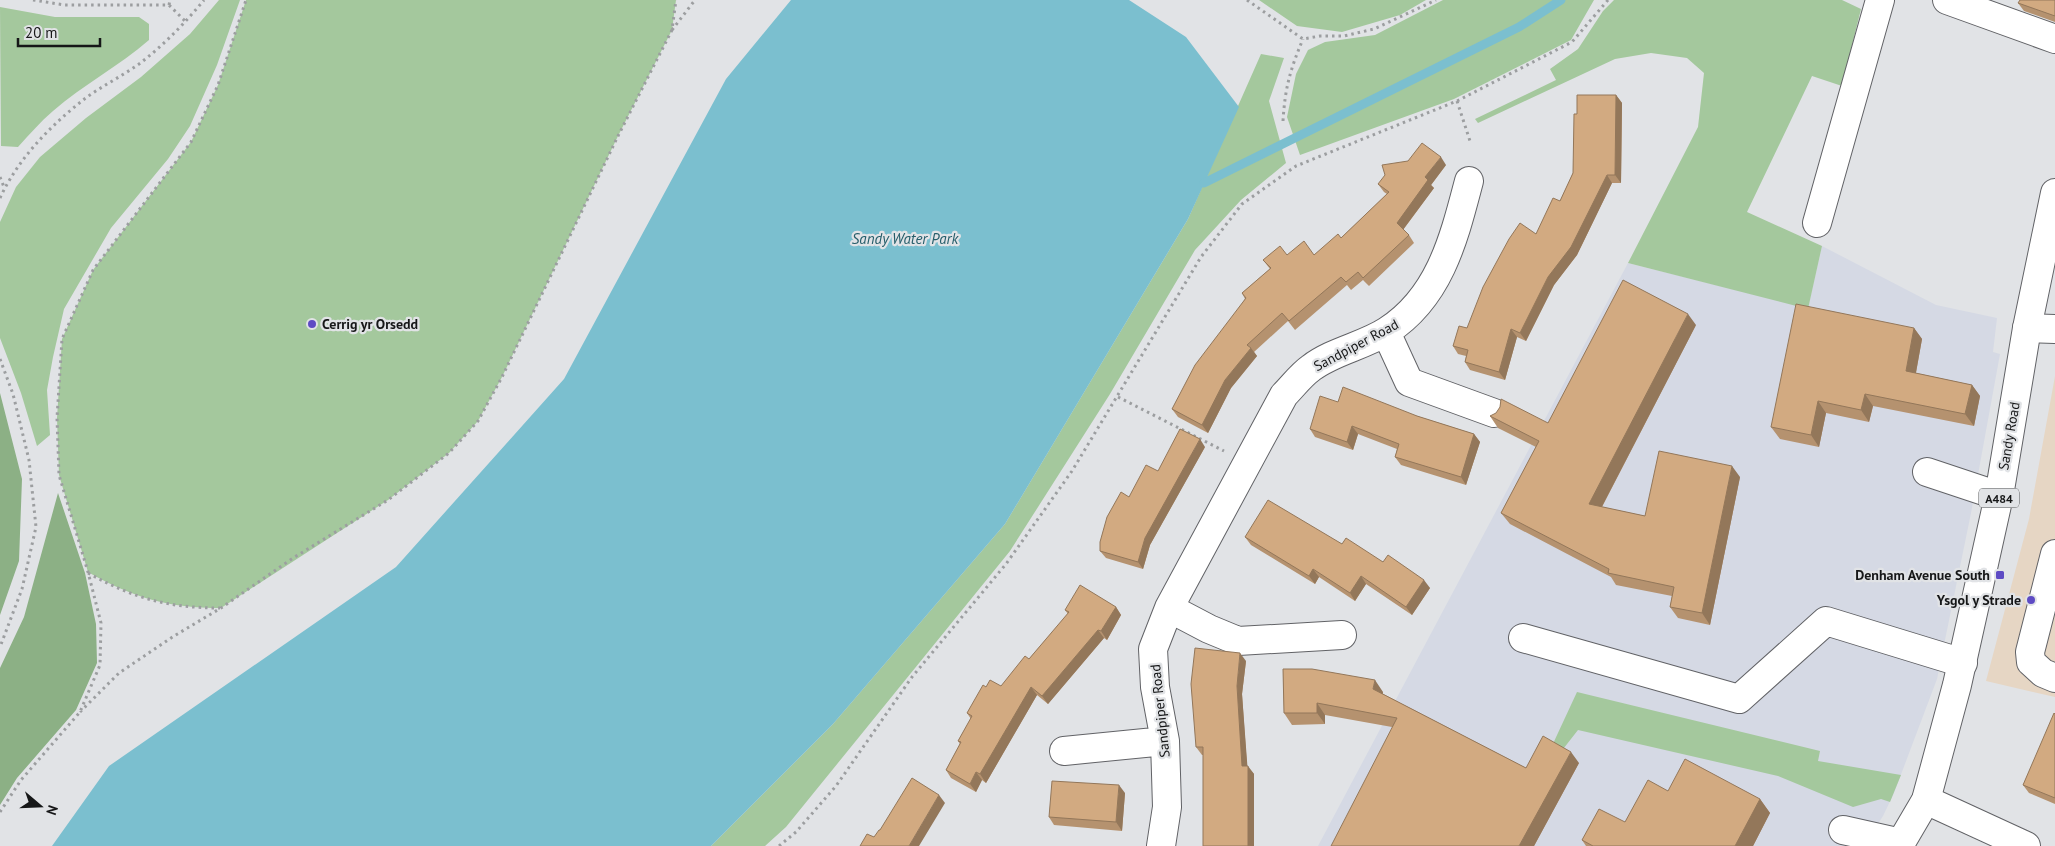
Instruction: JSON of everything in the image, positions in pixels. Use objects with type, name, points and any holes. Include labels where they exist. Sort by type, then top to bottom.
[{"type":"street","points":[[1817,223],[1880,0]]},
{"type":"street","points":[[1947,0],[2055,38]]},
{"type":"street","name":"Sandpiper Road","points":[[1161,846],[1167,807],[1165,741],[1155,687],[1153,649],[1169,608],[1284,395],[1311,368],[1386,332],[1408,316],[1425,296],[1443,267],[1455,236],[1469,181]]},
{"type":"street","name":"Sandy Road","points":[[1900,844],[1926,800],[1962,663],[1999,496],[2027,328],[2055,193]]},
{"type":"street","points":[[2027,328],[2055,329]]},
{"type":"street","points":[[1386,332],[1409,382],[1494,413]]},
{"type":"street","points":[[1927,472],[1999,496]]},
{"type":"street","points":[[2055,554],[2030,652],[2031,662],[2042,673],[2055,678]]},
{"type":"street","points":[[1169,608],[1209,629],[1238,641],[1342,635]]},
{"type":"street","points":[[1523,638],[1739,699],[1826,621],[1962,663]]},
{"type":"street","points":[[1064,751],[1165,741]]},
{"type":"street","points":[[1926,800],[2026,846]]},
{"type":"street","points":[[1843,830],[1900,844]]},
{"type":"path","points":[[33,0],[65,5],[169,5],[186,22]]},
{"type":"path","points":[[169,5],[170,0]]},
{"type":"path","points":[[0,198],[20,164],[42,137],[87,98],[139,63],[186,22],[204,0]]},
{"type":"path","points":[[80,712],[100,664],[101,623],[59,475],[57,418],[62,339],[94,270],[191,142],[218,85],[246,0]]},
{"type":"path","points":[[672,30],[676,0]]},
{"type":"path","points":[[0,812],[21,780],[80,712],[120,673],[174,636],[221,608],[293,558],[388,500],[449,453],[478,421],[502,377],[618,136],[672,30],[695,0]]},
{"type":"path","points":[[1247,0],[1303,39],[1320,36],[1344,36],[1374,29],[1436,0]]},
{"type":"path","points":[[779,846],[796,832],[836,786],[912,677],[1006,564],[1072,471],[1201,258],[1242,204],[1296,166],[1457,101],[1572,42],[1608,0]]},
{"type":"path","points":[[1283,122],[1284,102],[1290,70],[1303,39]]},
{"type":"path","points":[[1457,101],[1470,141]]},
{"type":"path","points":[[0,177],[5,188]]},
{"type":"path","points":[[0,359],[13,394],[29,460],[36,527],[22,589],[0,648]]},
{"type":"path","points":[[1118,397],[1247,462]]},
{"type":"path","points":[[88,572],[113,587],[154,602],[192,608],[221,608]]},
{"type":"shaded area","points":[[1822,246],[1936,305],[1997,318],[1993,352],[2000,354],[1971,513],[1937,679],[1894,793],[1883,816],[1863,846],[1318,846],[1628,263],[1808,308]]},
{"type":"shaded area","name":"Ysgol y Strade","points":[[2055,376],[2055,697],[1986,681],[2029,519]]},
{"type":"green space","points":[[219,0],[240,0],[217,65],[190,126],[168,159],[111,228],[64,309],[47,390],[50,435],[37,446],[21,393],[0,338],[0,222],[16,187],[40,157],[86,118],[141,77],[190,34]]},
{"type":"green space","points":[[246,0],[676,0],[672,30],[618,136],[502,377],[478,421],[449,453],[388,500],[221,608],[202,608],[152,600],[136,595],[120,589],[88,572],[59,475],[57,418],[62,339],[93,270],[191,142],[218,85]]},
{"type":"green space","points":[[1259,0],[1426,0],[1400,15],[1342,32],[1297,26]]},
{"type":"green space","points":[[1443,0],[1594,0],[1571,40],[1454,99],[1300,155],[1287,117],[1296,74],[1308,50],[1325,42],[1375,35]]},
{"type":"green space","points":[[1614,0],[1842,0],[1861,9],[1842,86],[1812,76],[1747,212],[1822,246],[1808,309],[1628,263],[1698,127],[1704,73],[1687,58],[1651,53],[1615,59],[1478,123],[1475,119],[1556,80],[1550,69],[1578,49],[1603,11]]},
{"type":"green space","points":[[0,7],[55,17],[139,17],[149,24],[149,40],[76,93],[44,120],[18,147],[1,146]]},
{"type":"green space","points":[[1261,54],[1284,58],[1269,101],[1286,163],[1241,200],[1195,250],[1110,394],[1010,551],[786,827],[765,846],[711,846],[833,724],[1005,524],[1188,219]]},
{"type":"green space","points":[[0,393],[22,479],[19,561],[0,615]]},
{"type":"green space","points":[[58,493],[85,573],[96,624],[97,663],[76,710],[17,778],[0,805],[0,668],[24,617]]},
{"type":"green space","points":[[1577,692],[1820,751],[1818,761],[1901,775],[1890,802],[1881,799],[1853,807],[1778,776],[1578,730],[1560,753],[1551,748]]},
{"type":"water","name":"Sandy Water Park","points":[[791,0],[1129,0],[1186,37],[1239,107],[1188,219],[1005,524],[833,724],[711,846],[52,846],[109,766],[396,567],[564,379],[726,79]]},
{"type":"building","points":[[2020,0],[2055,0],[2055,16],[2018,3]]},
{"type":"building","points":[[1577,95],[1616,95],[1615,175],[1607,175],[1571,247],[1548,277],[1520,333],[1511,329],[1499,372],[1465,362],[1468,350],[1453,346],[1459,326],[1467,328],[1483,287],[1509,239],[1520,223],[1536,234],[1553,198],[1560,201],[1573,173],[1574,114],[1577,114]]},
{"type":"building","points":[[1422,143],[1441,157],[1425,177],[1428,180],[1397,223],[1409,235],[1363,278],[1358,272],[1346,282],[1341,277],[1289,321],[1282,313],[1247,345],[1251,348],[1225,380],[1202,425],[1172,409],[1195,365],[1246,298],[1242,293],[1271,268],[1263,260],[1280,246],[1287,255],[1304,241],[1314,255],[1338,234],[1341,238],[1389,192],[1378,184],[1385,175],[1382,165],[1408,161]]},
{"type":"building","points":[[1623,280],[1688,314],[1589,504],[1645,516],[1659,451],[1732,466],[1702,613],[1670,607],[1674,587],[1608,573],[1609,569],[1501,513],[1539,441],[1490,416],[1496,413],[1500,407],[1501,399],[1548,423]]},
{"type":"building","points":[[1796,304],[1914,328],[1906,371],[1972,385],[1965,414],[1865,394],[1861,410],[1818,401],[1811,435],[1771,427]]},
{"type":"building","points":[[1343,387],[1417,416],[1474,434],[1461,477],[1395,457],[1399,444],[1352,426],[1347,442],[1310,429],[1320,396],[1338,402]]},
{"type":"building","points":[[1180,429],[1200,439],[1145,538],[1138,562],[1100,551],[1100,542],[1107,517],[1121,492],[1129,497],[1146,465],[1158,471]]},
{"type":"building","points":[[1268,500],[1342,544],[1346,538],[1383,562],[1388,555],[1424,580],[1406,607],[1361,576],[1350,593],[1313,569],[1309,576],[1245,537]]},
{"type":"building","points":[[1080,585],[1116,607],[1101,631],[1098,630],[1042,696],[1031,687],[980,774],[976,772],[970,784],[946,770],[961,742],[958,741],[972,716],[967,713],[983,685],[986,687],[990,680],[1001,686],[1025,656],[1029,659],[1069,612],[1065,610]]},
{"type":"building","points":[[1195,648],[1240,653],[1237,686],[1242,766],[1248,766],[1248,846],[1203,846],[1203,747],[1196,747],[1191,684]]},
{"type":"building","points":[[1283,669],[1312,669],[1375,680],[1373,689],[1526,768],[1543,736],[1571,752],[1519,846],[1331,846],[1397,718],[1317,703],[1317,713],[1284,713]]},
{"type":"building","points":[[2055,714],[2055,798],[2023,785]]},
{"type":"building","points":[[1685,759],[1760,799],[1735,846],[1593,846],[1582,840],[1599,809],[1625,822],[1648,780],[1668,791]]},
{"type":"building","points":[[912,778],[939,795],[909,846],[860,846],[867,834],[874,837],[880,830]]},
{"type":"building","points":[[1052,781],[1119,785],[1116,822],[1049,817]]},
{"type":"waterway","points":[[1204,183],[1519,27],[1561,0]]},
{"type":"place","name":"Cerrig yr Orsedd","points":[[312,324]]},
{"type":"place","name":"Denham Avenue South","points":[[2000,575]]},
{"type":"place","name":"Ysgol y Strade","points":[[2031,600]]}]
